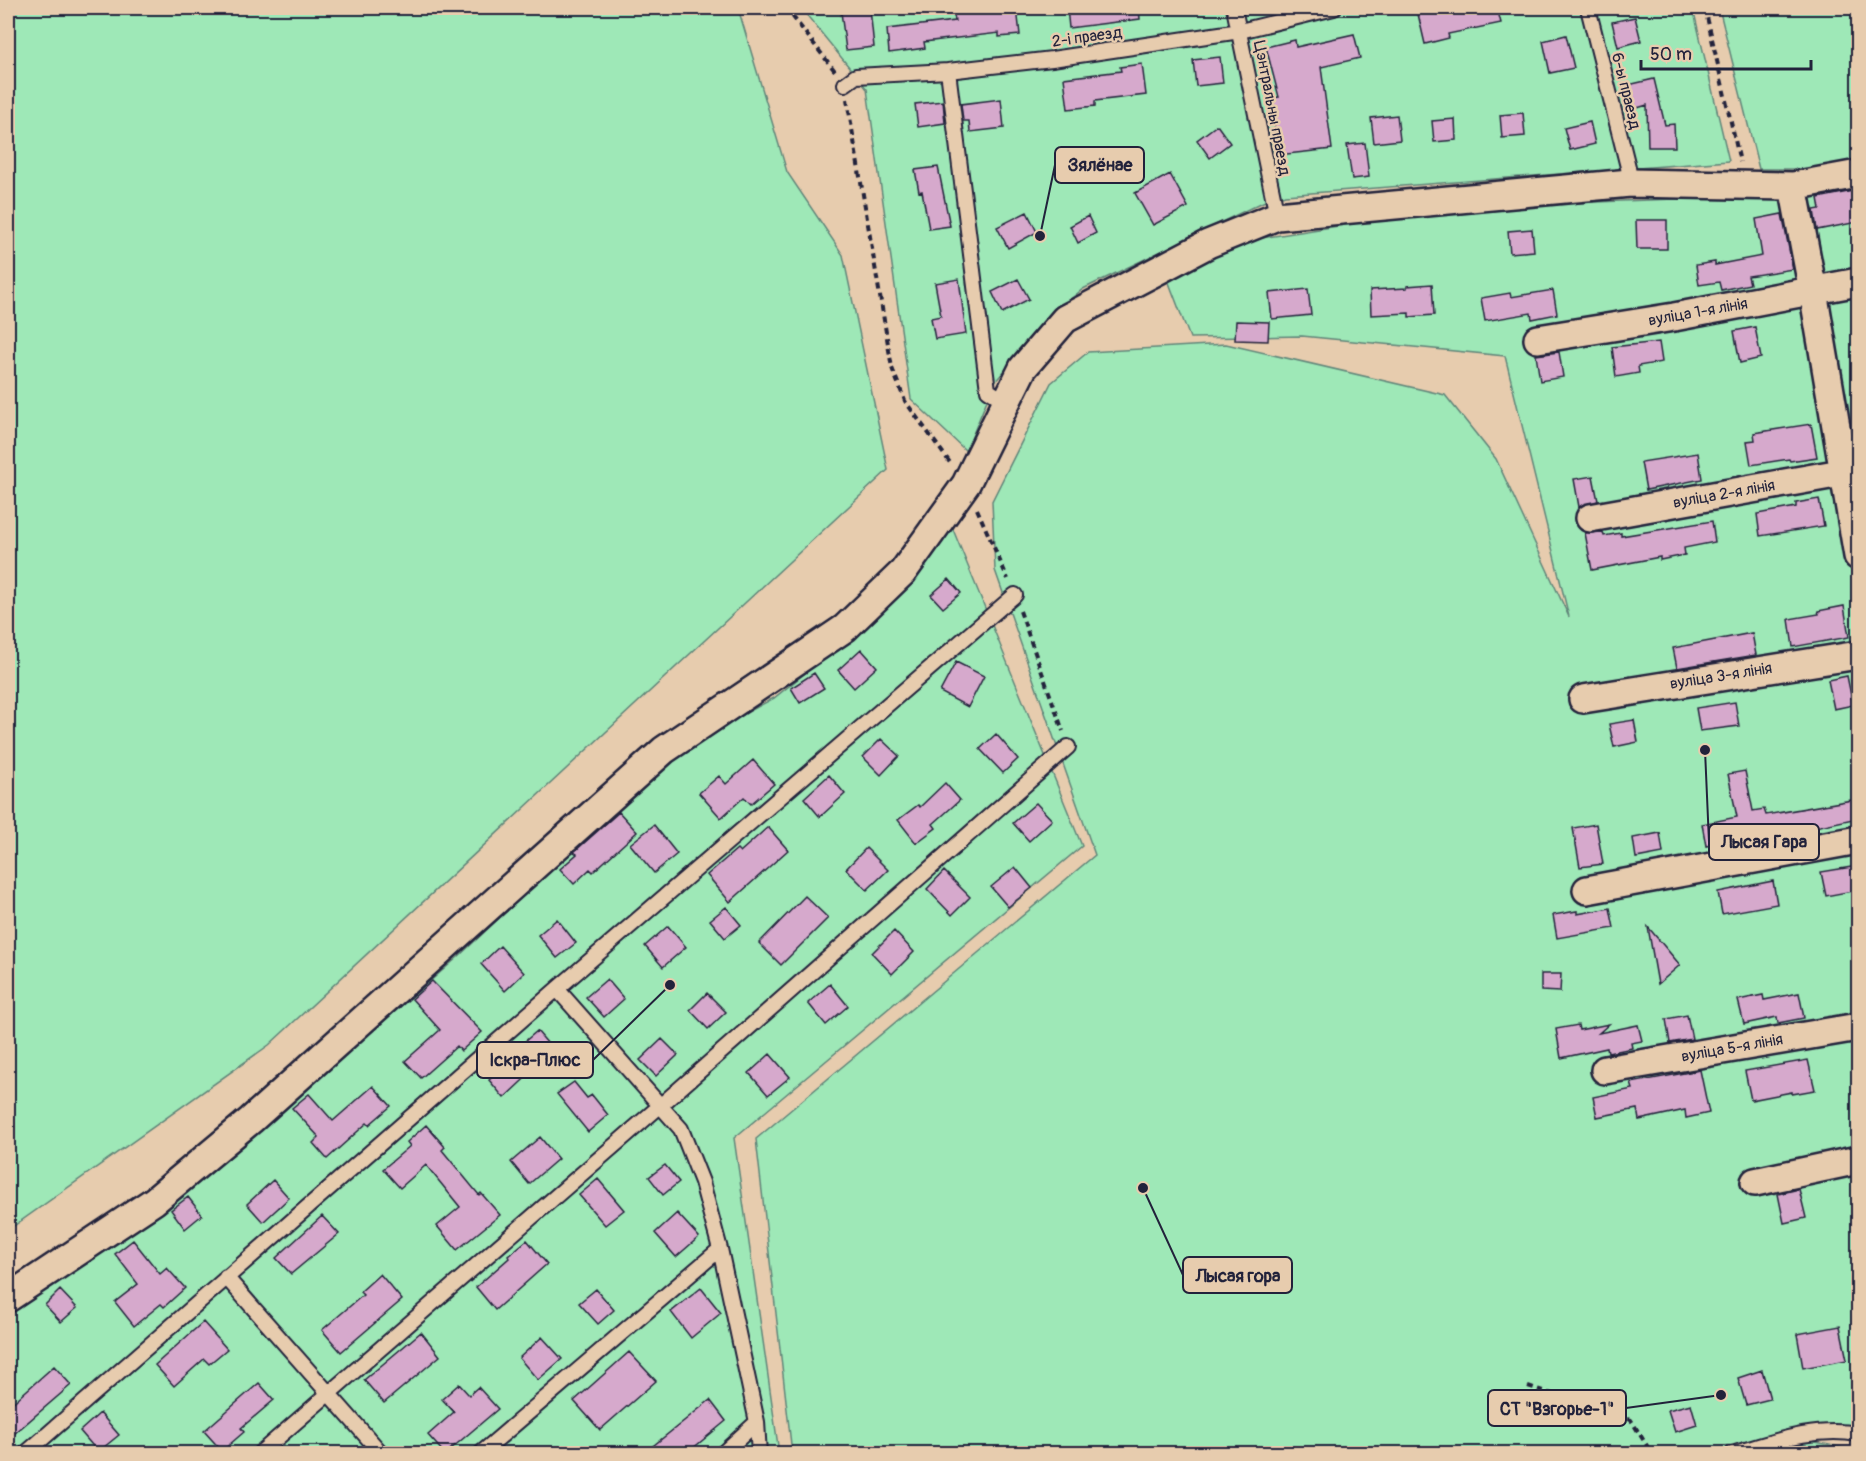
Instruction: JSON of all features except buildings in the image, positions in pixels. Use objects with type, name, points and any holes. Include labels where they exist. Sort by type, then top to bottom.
[{"type":"street","points":[[8,1298],[154,1201],[251,1120],[664,750],[845,628],[903,572],[966,484],[1023,368],[1065,319],[1208,244],[1277,216],[1630,183],[1793,186],[1858,174]]},
{"type":"street","points":[[1793,186],[1851,471],[1858,556]]},
{"type":"street","name":"вуліца 1-я лінія","points":[[1538,339],[1674,317],[1858,282]]},
{"type":"street","name":"вуліца 2-я лінія","points":[[1590,518],[1851,471]]},
{"type":"street","name":"вуліца 3-я лінія","points":[[1583,699],[1858,655]]},
{"type":"street","points":[[1587,890],[1858,840]]},
{"type":"street","name":"вуліца 5-я лінія","points":[[1605,1070],[1858,1027]]},
{"type":"street","points":[[1755,1182],[1858,1160]]},
{"type":"lane","name":"Цэнтральны праезд","points":[[1234,8],[1277,216]]},
{"type":"lane","name":"2-і праезд","points":[[844,84],[856,76],[948,71],[1052,59],[1240,31],[1334,8]]},
{"type":"lane","name":"6-ы праезд","points":[[1588,8],[1630,183]]},
{"type":"lane","points":[[948,71],[988,390],[1006,402]]},
{"type":"lane","points":[[25,1454],[226,1277],[1015,595]]},
{"type":"lane","points":[[259,1454],[1068,747]]},
{"type":"lane","points":[[558,989],[681,1129],[702,1182],[720,1249],[757,1422],[759,1454]]},
{"type":"lane","points":[[480,1454],[720,1249]]},
{"type":"lane","points":[[226,1277],[382,1454]]},
{"type":"lane","points":[[722,1454],[757,1422]]},
{"type":"lane","points":[[1732,1454],[1819,1431],[1858,1434]]},
{"type":"path","points":[[786,8],[844,84],[892,368],[905,401],[966,484]]},
{"type":"path","points":[[1705,8],[1746,186]]},
{"type":"path","points":[[1528,1386],[1631,1420],[1652,1454]]},
{"type":"green space","points":[[8,8],[738,8],[787,172],[843,255],[888,470],[269,1045],[8,1230]]},
{"type":"green space","points":[[801,8],[1693,8],[1729,161],[1285,195],[1263,202],[1083,289],[1057,310],[994,383],[966,451],[911,399],[867,89]]},
{"type":"green space","points":[[1719,8],[1858,8],[1858,169],[1759,169]]},
{"type":"green space","points":[[1858,187],[1858,1434],[1792,1437],[1858,1451],[1858,1453],[792,1453],[756,1139],[1095,855],[995,570],[992,501],[1051,383],[1088,352],[1226,344],[1445,395],[1496,459],[1569,617],[1505,356],[1302,336],[1190,338],[1168,280],[1242,241],[1460,207],[1810,194]]},
{"type":"green space","points":[[952,527],[1082,846],[734,1138],[779,1453],[8,1454],[8,1316],[168,1208],[458,957],[645,780],[698,739],[774,698],[880,613]]},
{"type":"place","name":"Зялёнае","points":[[1040,236]]},
{"type":"place","name":"Лысая Гара","points":[[1705,750]]},
{"type":"place","name":"Іскра-Плюс","points":[[670,985]]},
{"type":"place","name":"Лысая гора","points":[[1143,1188]]},
{"type":"place","name":"СТ \"Взгорье-1\"","points":[[1721,1395]]}]
